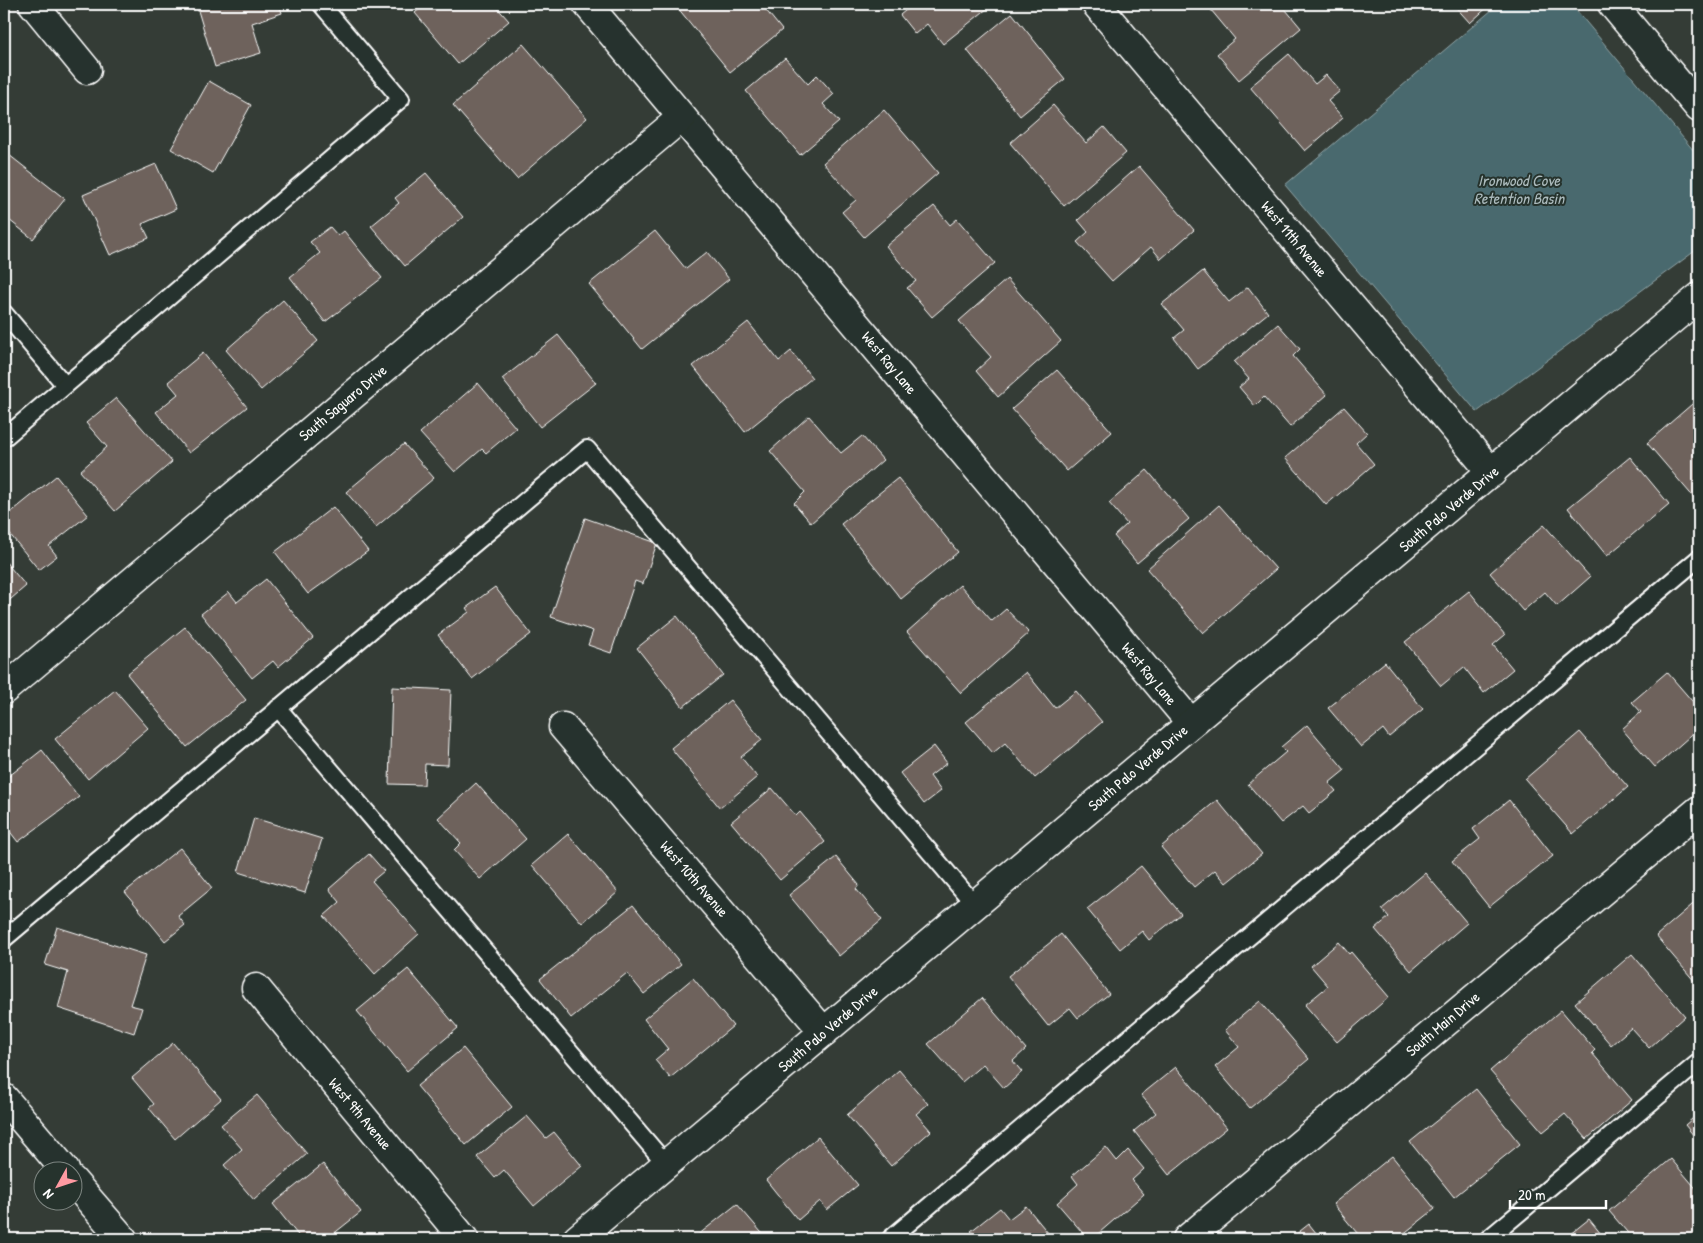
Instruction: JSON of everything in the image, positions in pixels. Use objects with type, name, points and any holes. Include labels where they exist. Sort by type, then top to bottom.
[{"type":"street","points":[[33,4],[86,70]]},
{"type":"street","name":"West Ray Lane","points":[[587,4],[1191,723]]},
{"type":"street","name":"West 11th Avenue","points":[[1096,4],[1492,473]]},
{"type":"street","points":[[1612,4],[1699,108]]},
{"type":"street","name":"South Saguaro Drive","points":[[4,690],[682,117]]},
{"type":"street","name":"South Palo Verde Drive","points":[[577,1239],[1191,723],[1492,473],[1699,297]]},
{"type":"street","name":"West 10th Avenue","points":[[563,726],[824,1032]]},
{"type":"street","name":"South Main Drive","points":[[1187,1239],[1699,810]]},
{"type":"street","name":"West 9th Avenue","points":[[256,988],[464,1239]]},
{"type":"street","points":[[5,1103],[56,1160]]},
{"type":"street","points":[[82,1192],[122,1239]]},
{"type":"lane","points":[[4,438],[401,100],[321,4]]},
{"type":"lane","points":[[4,313],[65,385]]},
{"type":"lane","points":[[4,939],[587,449],[975,905]]},
{"type":"lane","points":[[890,1239],[1699,558]]},
{"type":"lane","points":[[278,708],[666,1164]]},
{"type":"lane","points":[[1488,1239],[1699,1062]]},
{"type":"water","name":"Ironwood Cove Retention Basin","points":[[1499,4],[1571,4],[1699,157],[1699,248],[1477,412],[1285,185]]},
{"type":"building","points":[[196,4],[279,4],[282,13],[252,23],[261,53],[215,67]]},
{"type":"building","points":[[425,4],[494,4],[509,21],[458,64],[415,13]]},
{"type":"building","points":[[681,4],[761,4],[782,30],[730,72],[677,7]]},
{"type":"building","points":[[909,4],[993,4],[943,44],[927,24],[915,34],[900,15],[911,6]]},
{"type":"building","points":[[1206,4],[1281,4],[1301,28],[1239,80],[1217,54],[1235,39]]},
{"type":"building","points":[[1453,4],[1491,4],[1470,23]]},
{"type":"building","points":[[1012,13],[1065,79],[1020,116],[967,50]]},
{"type":"building","points":[[523,44],[587,118],[517,179],[453,105]]},
{"type":"building","points":[[1289,54],[1315,84],[1326,75],[1340,91],[1328,101],[1343,118],[1305,151],[1250,87]]},
{"type":"building","points":[[785,58],[808,84],[817,75],[834,94],[823,104],[839,122],[800,155],[746,91]]},
{"type":"building","points":[[209,81],[251,105],[213,173],[171,149]]},
{"type":"building","points":[[1053,105],[1086,143],[1104,127],[1126,153],[1064,206],[1010,143]]},
{"type":"building","points":[[884,110],[938,173],[864,237],[842,212],[856,200],[823,163]]},
{"type":"building","points":[[4,151],[65,199],[33,239],[4,216]]},
{"type":"building","points":[[156,164],[176,209],[142,224],[149,238],[110,255],[83,195]]},
{"type":"building","points":[[1139,166],[1194,230],[1161,259],[1151,247],[1112,281],[1077,242],[1088,232],[1078,220]]},
{"type":"building","points":[[426,173],[463,217],[405,266],[371,226],[399,203],[395,198]]},
{"type":"building","points":[[934,206],[950,225],[957,219],[995,263],[932,317],[907,288],[916,281],[886,246]]},
{"type":"building","points":[[330,227],[338,236],[344,231],[382,278],[325,322],[290,277],[320,253],[310,242]]},
{"type":"building","points":[[655,231],[686,269],[707,252],[729,279],[642,349],[589,284]]},
{"type":"building","points":[[1203,271],[1229,302],[1248,287],[1268,313],[1198,369],[1174,338],[1184,330],[1162,304]]},
{"type":"building","points":[[1007,279],[1061,341],[998,397],[976,371],[991,357],[959,321]]},
{"type":"building","points":[[283,300],[318,341],[261,390],[226,350]]},
{"type":"building","points":[[748,322],[779,361],[791,351],[812,378],[745,432],[693,366]]},
{"type":"building","points":[[1278,324],[1300,349],[1293,356],[1327,395],[1290,427],[1264,397],[1255,406],[1239,387],[1249,379],[1234,362]]},
{"type":"building","points":[[558,335],[596,383],[540,427],[502,379]]},
{"type":"building","points":[[203,353],[247,407],[189,453],[156,412],[178,394],[168,382]]},
{"type":"building","points":[[1057,370],[1112,432],[1067,471],[1012,409]]},
{"type":"building","points":[[478,383],[516,428],[486,453],[482,449],[455,472],[420,433]]},
{"type":"building","points":[[116,398],[172,462],[115,511],[80,471],[107,447],[86,423]]},
{"type":"building","points":[[1699,398],[1699,498],[1696,500],[1647,443]]},
{"type":"building","points":[[1344,407],[1367,433],[1356,443],[1374,464],[1326,505],[1285,458]]},
{"type":"building","points":[[809,416],[841,453],[862,436],[883,460],[811,523],[794,503],[805,492],[770,451]]},
{"type":"building","points":[[404,444],[434,478],[376,527],[346,492]]},
{"type":"building","points":[[1630,457],[1669,504],[1607,556],[1568,508]]},
{"type":"building","points":[[1147,470],[1189,519],[1137,563],[1114,536],[1127,524],[1109,503]]},
{"type":"building","points":[[56,476],[88,515],[49,546],[57,556],[39,570],[4,527],[4,518]]},
{"type":"building","points":[[898,478],[958,552],[901,599],[841,524]]},
{"type":"building","points":[[1219,505],[1276,569],[1203,633],[1147,569]]},
{"type":"building","points":[[333,507],[368,551],[308,594],[275,552]]},
{"type":"building","points":[[585,518],[657,543],[643,584],[635,581],[611,653],[588,645],[593,631],[551,617]]},
{"type":"building","points":[[1544,525],[1590,577],[1557,606],[1545,592],[1523,611],[1490,573]]},
{"type":"building","points":[[4,560],[26,586],[4,605]]},
{"type":"building","points":[[266,579],[313,638],[278,667],[273,661],[252,678],[201,614],[229,592],[237,602]]},
{"type":"building","points":[[960,585],[992,621],[1006,609],[1029,633],[961,693],[907,632]]},
{"type":"building","points":[[495,587],[531,634],[472,679],[438,635],[469,612],[466,608]]},
{"type":"building","points":[[1469,591],[1505,635],[1493,645],[1513,669],[1484,693],[1464,667],[1441,686],[1405,642]]},
{"type":"building","points":[[677,616],[723,675],[683,707],[637,648]]},
{"type":"building","points":[[185,627],[246,700],[187,747],[127,674]]},
{"type":"building","points":[[1385,662],[1423,709],[1389,737],[1383,729],[1361,747],[1328,708]]},
{"type":"building","points":[[1026,672],[1055,708],[1076,691],[1102,722],[1035,778],[1005,743],[993,753],[966,722]]},
{"type":"building","points":[[1667,672],[1699,709],[1699,728],[1655,767],[1622,729],[1641,712],[1632,702]]},
{"type":"building","points":[[392,687],[451,690],[448,765],[425,764],[424,785],[389,784]]},
{"type":"building","points":[[115,690],[148,728],[88,779],[55,739]]},
{"type":"building","points":[[730,700],[762,740],[741,757],[757,777],[720,808],[671,748]]},
{"type":"building","points":[[1307,725],[1345,770],[1329,783],[1336,791],[1309,813],[1303,806],[1281,823],[1248,784],[1286,752],[1281,747]]},
{"type":"building","points":[[1580,732],[1628,787],[1573,834],[1525,779]]},
{"type":"building","points":[[934,746],[947,763],[930,776],[941,791],[924,804],[900,773]]},
{"type":"building","points":[[42,750],[79,797],[18,842],[4,824],[4,780]]},
{"type":"building","points":[[476,783],[526,839],[480,879],[454,850],[461,843],[438,818]]},
{"type":"building","points":[[772,788],[796,816],[800,812],[825,842],[780,880],[731,822]]},
{"type":"building","points":[[1217,800],[1262,854],[1226,883],[1215,870],[1194,887],[1161,847]]},
{"type":"building","points":[[1509,800],[1553,856],[1489,907],[1452,861],[1480,839],[1473,829]]},
{"type":"building","points":[[254,818],[322,839],[305,893],[238,872]]},
{"type":"building","points":[[568,834],[618,892],[582,923],[532,865]]},
{"type":"building","points":[[180,848],[212,888],[178,916],[185,925],[165,941],[125,892]]},
{"type":"building","points":[[369,854],[384,871],[372,881],[419,934],[375,974],[324,916],[340,902],[329,889]]},
{"type":"building","points":[[836,857],[859,885],[856,889],[882,920],[839,956],[789,895]]},
{"type":"building","points":[[1141,866],[1181,914],[1149,940],[1142,931],[1120,949],[1087,909]]},
{"type":"building","points":[[1425,873],[1467,923],[1411,971],[1375,929],[1389,917],[1382,909]]},
{"type":"building","points":[[1699,899],[1699,981],[1696,983],[1656,936]]},
{"type":"building","points":[[633,905],[681,964],[644,994],[627,973],[571,1018],[540,979]]},
{"type":"building","points":[[57,927],[146,955],[130,1005],[142,1008],[134,1033],[58,1008],[68,972],[45,965]]},
{"type":"building","points":[[1061,934],[1109,994],[1078,1018],[1070,1008],[1048,1026],[1008,976]]},
{"type":"building","points":[[1339,942],[1349,954],[1351,952],[1389,997],[1337,1042],[1305,1005],[1328,986],[1311,966]]},
{"type":"building","points":[[1632,954],[1685,1016],[1649,1048],[1631,1028],[1611,1045],[1575,1003]]},
{"type":"building","points":[[408,969],[458,1028],[407,1071],[357,1011]]},
{"type":"building","points":[[693,978],[733,1026],[670,1078],[655,1060],[668,1049],[644,1019]]},
{"type":"building","points":[[982,998],[1026,1049],[1013,1061],[1022,1072],[1004,1088],[983,1064],[962,1082],[928,1044]]},
{"type":"building","points":[[1260,1001],[1309,1059],[1250,1108],[1215,1067],[1239,1047],[1225,1030]]},
{"type":"building","points":[[1561,1010],[1595,1050],[1592,1053],[1632,1100],[1587,1139],[1565,1114],[1543,1132],[1490,1071]]},
{"type":"building","points":[[173,1043],[221,1099],[175,1139],[149,1108],[154,1104],[132,1078]]},
{"type":"building","points":[[463,1048],[512,1107],[466,1145],[417,1086]]},
{"type":"building","points":[[1176,1067],[1227,1128],[1169,1175],[1134,1131],[1156,1113],[1141,1095]]},
{"type":"building","points":[[899,1070],[928,1104],[916,1114],[931,1131],[891,1166],[847,1115]]},
{"type":"building","points":[[1476,1089],[1520,1144],[1454,1197],[1410,1142]]},
{"type":"building","points":[[257,1095],[307,1154],[254,1200],[224,1165],[242,1149],[221,1125]]},
{"type":"building","points":[[1699,1113],[1699,1142],[1685,1125]]},
{"type":"building","points":[[527,1116],[546,1138],[554,1132],[582,1166],[534,1206],[504,1170],[495,1178],[477,1157]]},
{"type":"building","points":[[818,1137],[858,1185],[827,1210],[820,1201],[798,1220],[766,1180]]},
{"type":"building","points":[[1106,1147],[1117,1161],[1128,1150],[1144,1169],[1132,1180],[1144,1194],[1092,1239],[1088,1239],[1057,1203],[1078,1184],[1072,1176]]},
{"type":"building","points":[[1392,1156],[1435,1209],[1397,1239],[1362,1239],[1333,1204]]},
{"type":"building","points":[[1671,1159],[1699,1192],[1699,1231],[1689,1239],[1633,1239],[1609,1211]]},
{"type":"building","points":[[323,1164],[361,1212],[327,1239],[301,1239],[273,1204]]},
{"type":"building","points":[[737,1204],[767,1239],[693,1239]]},
{"type":"building","points":[[1026,1206],[1053,1239],[978,1239],[971,1231],[1000,1208],[1009,1219]]},
{"type":"building","points":[[1589,1219],[1605,1239],[1564,1239]]},
{"type":"building","points":[[1309,1224],[1321,1239],[1290,1239]]}]
